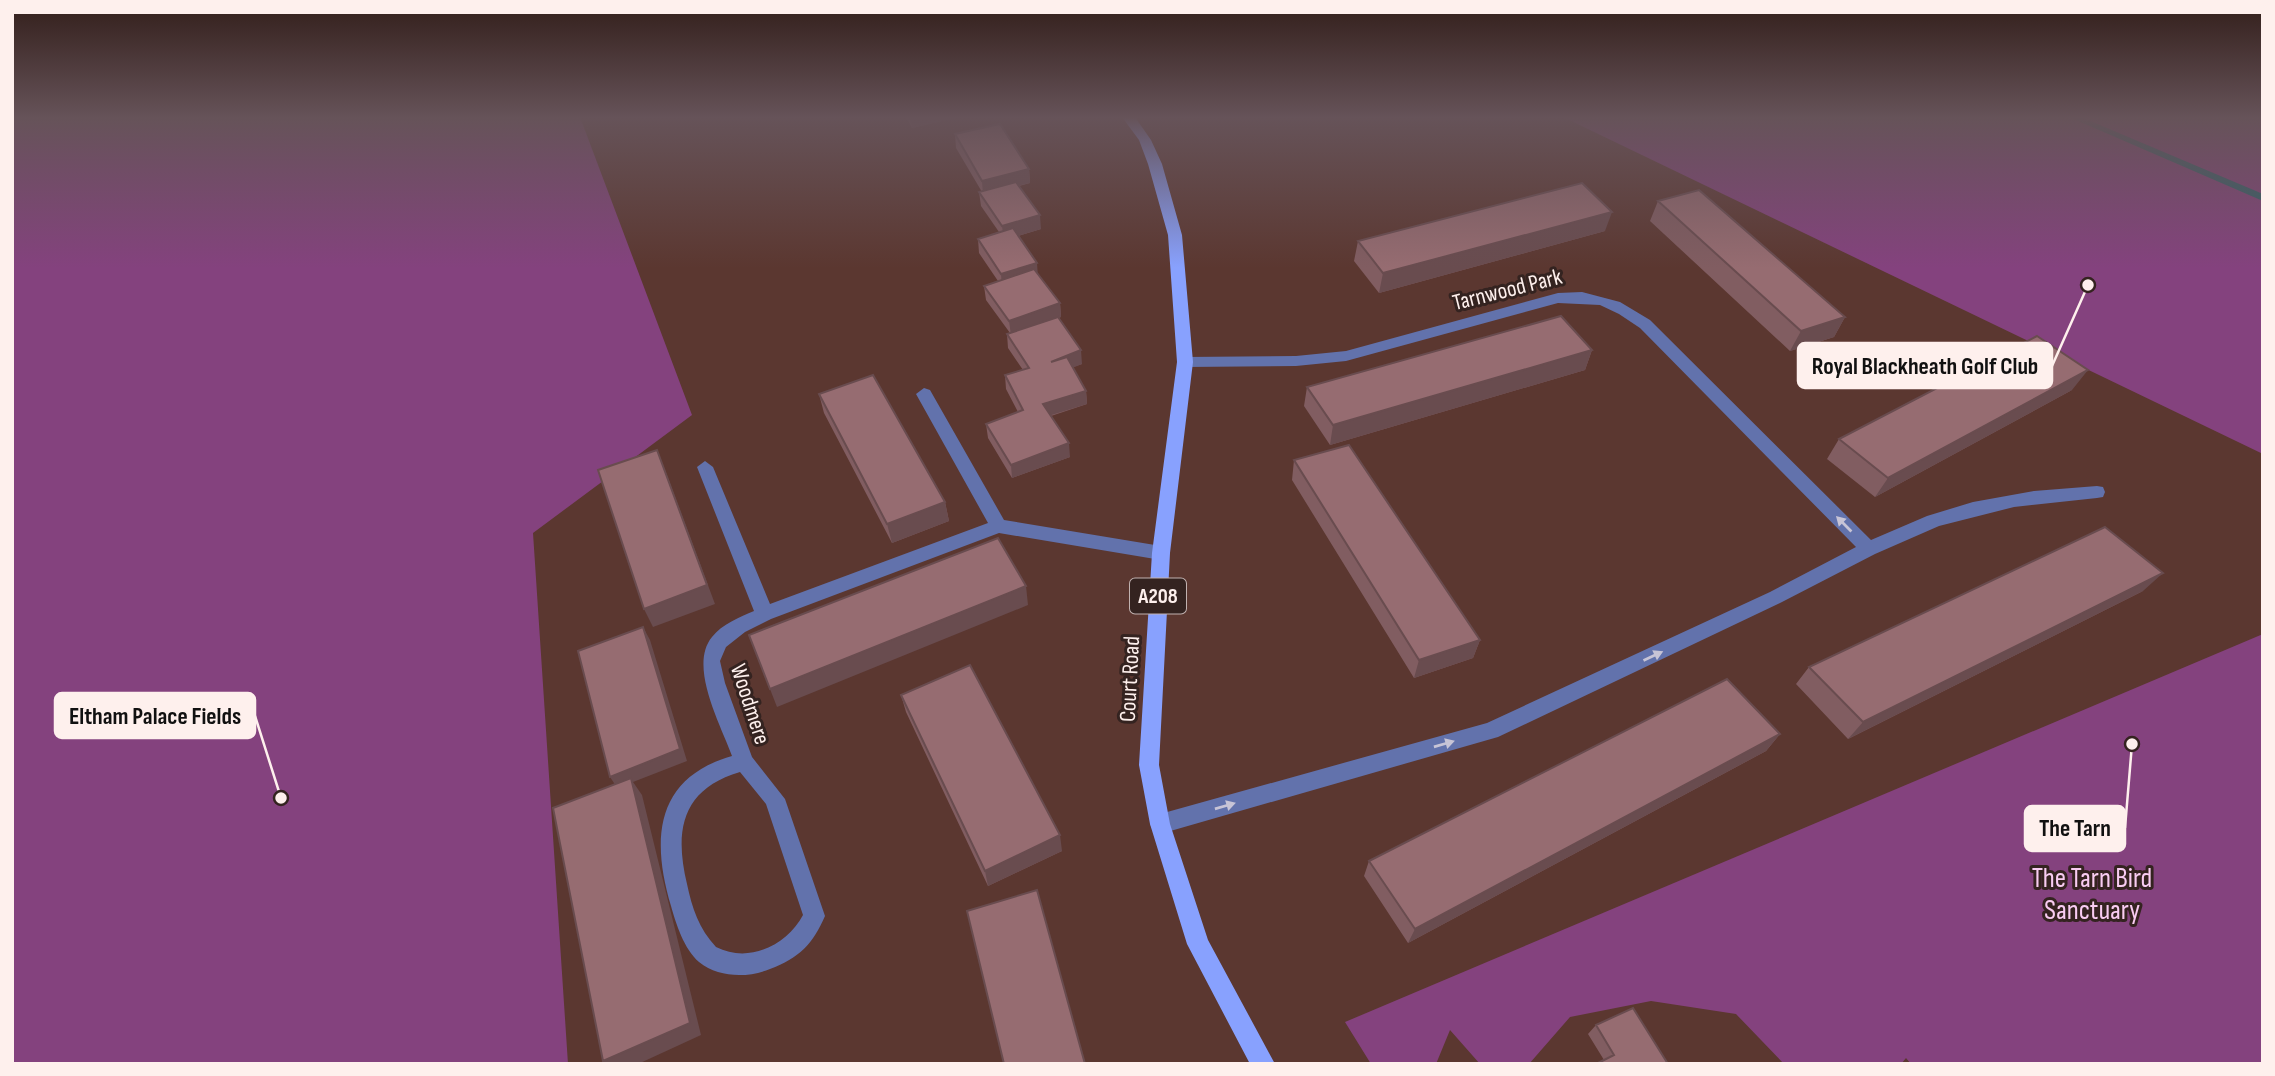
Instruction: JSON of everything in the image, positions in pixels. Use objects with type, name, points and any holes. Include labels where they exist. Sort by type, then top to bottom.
[{"type":"main road","name":"Court Road","points":[[1156,167],[1173,223],[1180,275],[1185,362],[1161,552],[1149,765],[1160,824],[1198,944],[1263,1064]]},
{"type":"street","name":"Tarnwood Park","points":[[1185,362],[1296,361],[1346,356],[1558,298],[1581,296],[1605,299],[1626,309],[1645,324],[1869,549]]},
{"type":"street","points":[[924,394],[998,526]]},
{"type":"street","points":[[705,467],[765,614]]},
{"type":"street","points":[[1160,824],[1491,731],[1776,597],[1869,549],[1934,521],[1981,507],[2032,497],[2097,492]]},
{"type":"street","name":"Woodmere","points":[[744,762],[705,775],[682,802],[670,830],[672,864],[692,936],[708,954],[730,964],[749,964],[776,957],[799,942],[814,916],[775,799],[744,762],[715,683],[711,660],[719,642],[738,627],[765,614],[998,526],[1161,552]]},
{"type":"green space","points":[[12,167],[599,167],[692,415],[533,533],[568,1064],[12,1064]]},
{"type":"green space","points":[[1667,167],[2263,167],[2263,454]]},
{"type":"green space","name":"The Tarn Bird Sanctuary","points":[[2263,634],[2263,1064],[1911,1064],[1906,1058],[1901,1064],[1784,1064],[1736,1014],[1651,1001],[1570,1017],[1529,1064],[1480,1064],[1450,1030],[1436,1064],[1371,1064],[1345,1022]]},
{"type":"building","points":[[974,167],[1029,169],[982,181]]},
{"type":"building","points":[[1016,182],[1040,215],[1002,226],[979,192]]},
{"type":"building","points":[[1582,183],[1612,212],[1383,273],[1358,241]]},
{"type":"building","points":[[1699,190],[1845,317],[1801,331],[1658,201]]},
{"type":"building","points":[[1013,228],[1037,263],[1001,274],[978,239]]},
{"type":"building","points":[[1034,269],[1060,303],[1009,321],[984,286]]},
{"type":"building","points":[[1561,316],[1592,350],[1333,425],[1307,387]]},
{"type":"building","points":[[1058,317],[1081,350],[1051,362],[1067,357],[1086,391],[1043,404],[1069,443],[1011,465],[986,424],[1023,410],[1005,375],[1029,368],[1007,334]]},
{"type":"building","points":[[2037,336],[2088,370],[1888,478],[1839,439]]},
{"type":"building","points":[[873,375],[945,502],[887,524],[819,394]]},
{"type":"building","points":[[1349,445],[1480,640],[1419,660],[1294,460]]},
{"type":"building","points":[[657,450],[707,585],[644,609],[598,470]]},
{"type":"building","points":[[2105,527],[2163,573],[1863,722],[1809,667]]},
{"type":"building","points":[[998,538],[1026,586],[770,689],[749,635]]},
{"type":"building","points":[[643,627],[680,749],[610,777],[578,651]]},
{"type":"building","points":[[970,665],[1060,835],[985,871],[901,695]]},
{"type":"building","points":[[1727,679],[1780,734],[1415,929],[1369,861]]},
{"type":"building","points":[[631,778],[690,1023],[603,1061],[553,808]]},
{"type":"building","points":[[1037,890],[1085,1064],[1004,1064],[967,911]]},
{"type":"building","points":[[1633,1008],[1668,1064],[1596,1064],[1614,1055],[1596,1025]]},
{"type":"waterway","points":[[2191,167],[2263,198]]},
{"type":"place","name":"Royal Blackheath Golf Club","points":[[2088,285]]},
{"type":"place","name":"The Tarn","points":[[2132,744]]},
{"type":"place","name":"Eltham Palace Fields","points":[[281,798]]}]
